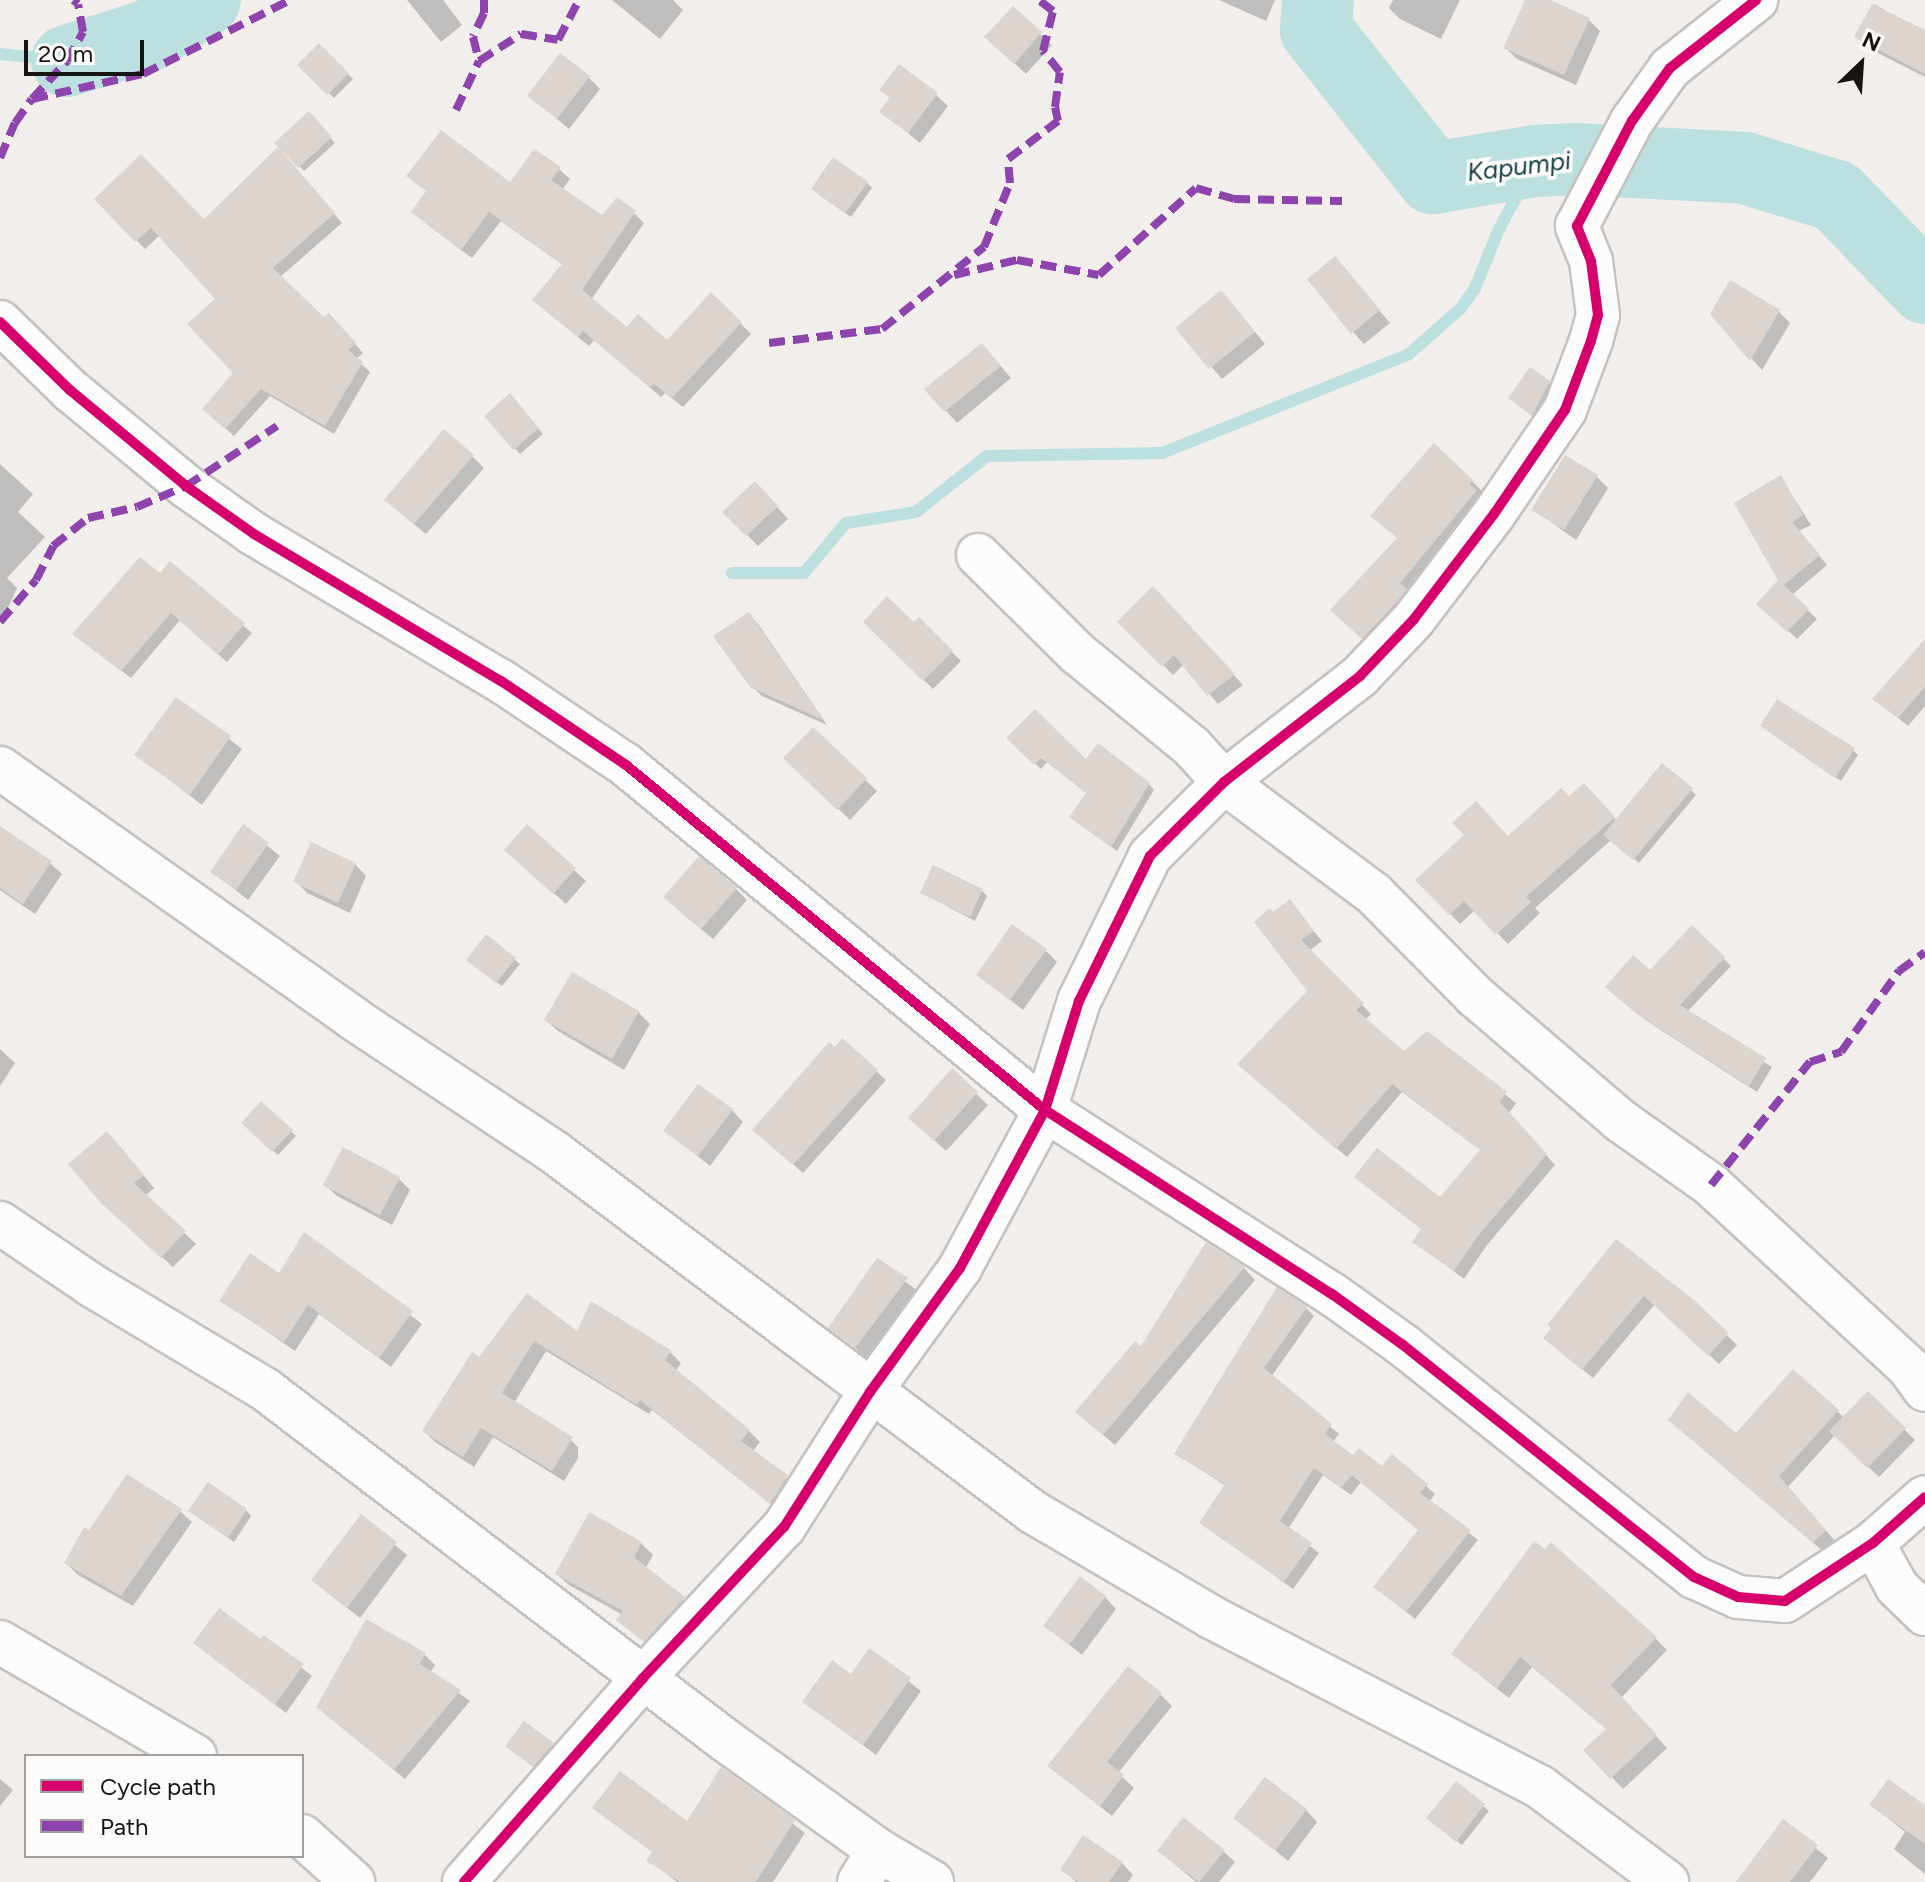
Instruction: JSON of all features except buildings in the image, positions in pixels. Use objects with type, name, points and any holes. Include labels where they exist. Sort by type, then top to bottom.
[{"type":"street","points":[[464,1882],[643,1678],[784,1527],[870,1392],[960,1268],[1045,1110],[1079,1001],[1150,856],[1224,782],[1360,676],[1414,619],[1494,514],[1565,410],[1598,315],[1591,261],[1577,226],[1632,121],[1670,68],[1756,0]]},
{"type":"street","points":[[0,322],[70,390],[186,486],[254,534],[501,681],[626,765],[1045,1110],[1332,1294],[1391,1336],[1694,1577],[1738,1597],[1785,1601],[1873,1543],[1925,1497]]},
{"type":"street","points":[[978,555],[1077,653],[1191,746],[1224,782],[1374,894],[1475,996],[1621,1121],[1711,1185],[1909,1368],[1925,1390]]},
{"type":"street","points":[[0,768],[354,1019],[554,1152],[1033,1512],[1211,1617],[1540,1787],[1667,1882]]},
{"type":"street","points":[[0,1223],[93,1286],[266,1390],[643,1678],[869,1866],[932,1882]]},
{"type":"street","points":[[1873,1543],[1897,1587],[1925,1614]]},
{"type":"street","points":[[0,1642],[192,1754]]},
{"type":"street","points":[[304,1838],[353,1882]]},
{"type":"waterway","points":[[67,61],[150,35],[205,0]]},
{"type":"waterway","name":"Kapumpi","points":[[1318,0],[1316,30],[1433,178],[1536,161],[1575,159],[1745,168],[1836,196],[1925,288]]},
{"type":"waterway","points":[[0,54],[67,61]]},
{"type":"waterway","points":[[732,573],[804,573],[846,523],[916,512],[987,456],[1162,453],[1409,354],[1461,308],[1475,288],[1499,229],[1536,161]]},
{"type":"marked path","points":[[32,99],[67,61],[83,32],[78,4],[73,0]]},
{"type":"marked path","points":[[0,158],[15,123],[32,99],[143,74],[290,0]]},
{"type":"marked path","points":[[484,0],[484,13],[473,37],[479,61],[521,34],[558,40],[579,0]]},
{"type":"marked path","points":[[769,343],[882,329],[984,247],[1010,183],[1008,159],[1058,121],[1055,107],[1060,72],[1043,51],[1053,11],[1039,0]]},
{"type":"marked path","points":[[456,110],[479,61]]},
{"type":"marked path","points":[[954,275],[1017,260],[1099,275],[1196,188],[1234,199],[1342,201]]},
{"type":"marked path","points":[[0,622],[36,580],[53,546],[88,518],[137,507],[186,486],[277,426]]},
{"type":"marked path","points":[[1711,1185],[1810,1062],[1841,1052],[1899,971],[1925,952]]},
{"type":"cycle path","points":[[464,1882],[643,1678],[784,1527],[870,1392],[960,1268],[1045,1110],[1079,1001],[1150,856],[1224,782],[1360,676],[1414,619],[1494,514],[1565,410],[1591,341],[1598,315],[1591,261],[1577,226],[1632,121],[1670,68],[1756,0]]},
{"type":"cycle path","points":[[0,322],[70,390],[186,486],[254,534],[501,681],[626,765],[1045,1110],[1332,1294],[1403,1345],[1694,1577],[1738,1597],[1785,1601],[1873,1543],[1925,1497]]}]
